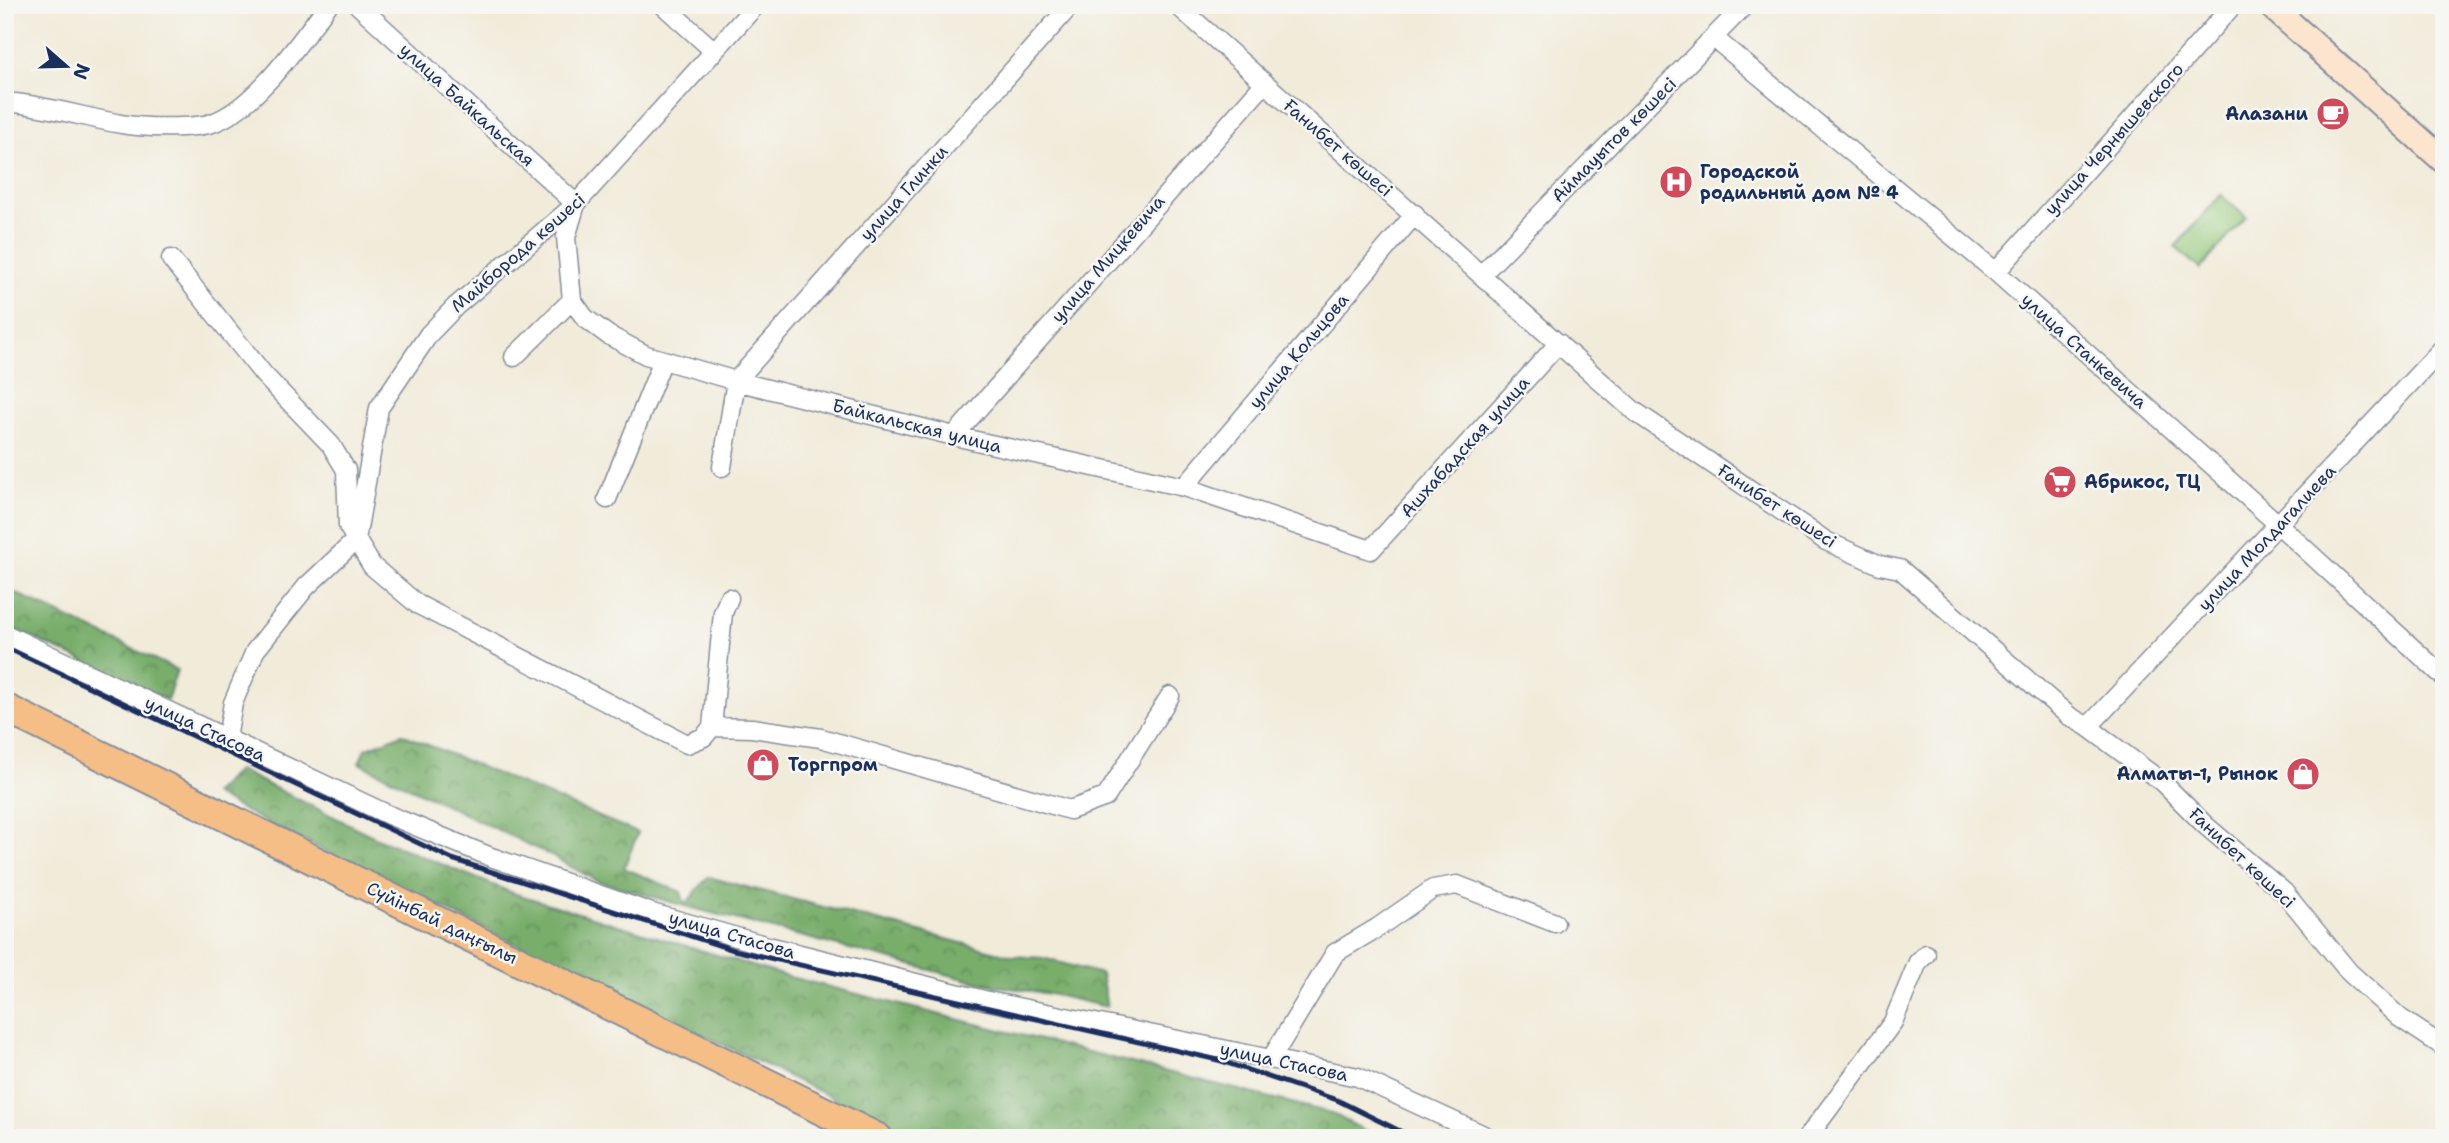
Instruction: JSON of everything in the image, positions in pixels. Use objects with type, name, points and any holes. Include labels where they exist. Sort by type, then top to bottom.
[{"type":"main road","name":"Сүйінбай даңғылы","points":[[5,708],[878,1138]]},
{"type":"street","points":[[5,102],[29,104],[124,125],[187,126],[212,123],[237,109],[272,76],[328,5]]},
{"type":"street","name":"улица Байкальская","points":[[358,5],[576,205]]},
{"type":"street","points":[[663,5],[714,51]]},
{"type":"street","name":"Майборода көшесі","points":[[356,540],[379,408],[429,334],[456,306],[576,205],[756,5]]},
{"type":"street","name":"улица Глинки","points":[[736,381],[1071,5]]},
{"type":"street","name":"Ғанибет көшесі","points":[[1177,5],[1634,411],[1826,541],[1880,565],[1900,569],[2069,716],[2162,782],[2205,825],[2284,892],[2349,972],[2400,1018],[2444,1047]]},
{"type":"street","name":"Аймауытов көшесі","points":[[1482,274],[1745,5]]},
{"type":"street","name":"улица Чернышевского","points":[[1996,272],[2233,5]]},
{"type":"street","points":[[2270,5],[2444,161]]},
{"type":"street","name":"улица Станкевича","points":[[1714,38],[1996,272],[2279,525],[2444,677]]},
{"type":"street","name":"улица Мицкевича","points":[[954,436],[1264,84]]},
{"type":"street","points":[[514,357],[572,300],[566,237],[576,205]]},
{"type":"street","name":"улица Кольцова","points":[[1184,488],[1415,214]]},
{"type":"street","points":[[171,259],[264,375],[331,445],[346,470],[348,526],[372,566],[417,604],[687,744],[704,737],[712,727],[723,613],[729,598]]},
{"type":"street","name":"Байкальская улица","points":[[572,300],[585,318],[608,335],[646,355],[736,381],[954,436],[1184,488],[1371,550]]},
{"type":"street","name":"Ашхабадская улица","points":[[1371,550],[1559,343]]},
{"type":"street","name":"улица Молдагалиева","points":[[2088,727],[2444,347]]},
{"type":"street","points":[[607,499],[663,360]]},
{"type":"street","points":[[722,467],[736,381]]},
{"type":"street","points":[[227,739],[233,703],[255,651],[306,587],[356,540]]},
{"type":"street","name":"улица Стасова","points":[[5,634],[391,816],[491,857],[652,913],[768,946],[988,1001],[1359,1077],[1490,1138]]},
{"type":"street","points":[[712,727],[752,728],[821,738],[1070,810],[1106,797],[1170,696]]},
{"type":"street","points":[[1271,1059],[1335,953],[1433,889],[1457,885],[1555,923]]},
{"type":"street","points":[[1807,1138],[1893,1022],[1918,962],[1926,954]]},
{"type":"green space","points":[[2221,195],[2246,217],[2200,269],[2175,247]]},
{"type":"green space","points":[[5,588],[177,670],[167,700],[5,625]]},
{"type":"green space","points":[[402,734],[638,833],[624,868],[681,892],[685,905],[708,877],[1012,956],[1043,958],[1101,974],[1107,1007],[1050,994],[984,984],[685,906],[597,881],[548,854],[359,763],[365,749]]},
{"type":"green space","points":[[238,770],[379,839],[513,893],[782,975],[1331,1113],[1379,1138],[915,1138],[265,822],[213,794]]},
{"type":"railway","points":[[5,647],[452,859],[734,950],[1218,1060],[1337,1100],[1414,1138]]},
{"type":"place","name":"Алазани","points":[[2333,114]]},
{"type":"place","name":"Городской родильный дом № 4","points":[[1676,182]]},
{"type":"place","name":"Абрикос, ТЦ","points":[[2060,482]]},
{"type":"place","name":"Торгпром","points":[[763,765]]},
{"type":"place","name":"Алматы-1, Рынок","points":[[2303,774]]}]
